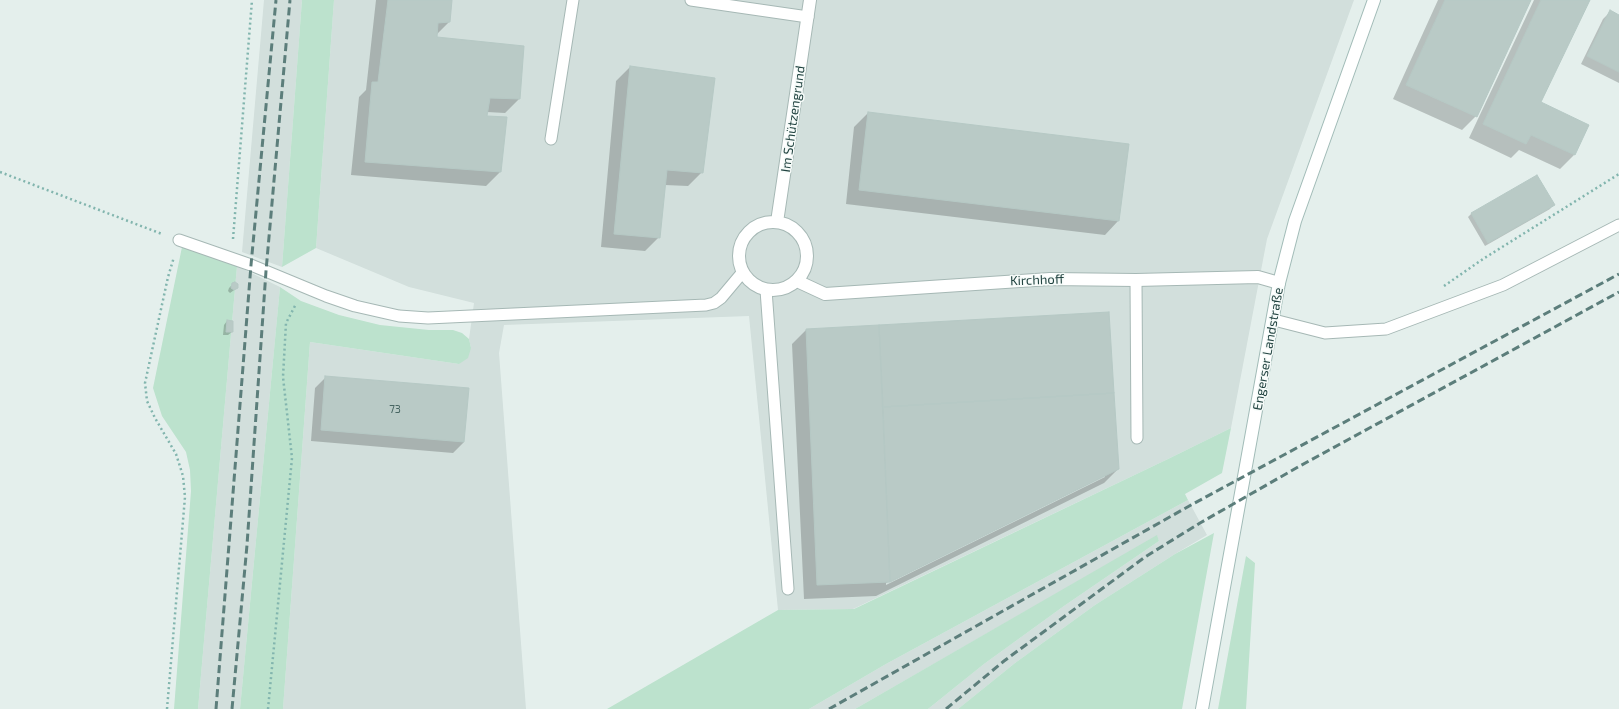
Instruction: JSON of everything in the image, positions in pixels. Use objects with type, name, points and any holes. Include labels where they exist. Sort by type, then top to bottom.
[{"type":"street","name":"Im Schützengrund","points":[[777,222],[810,0]]},
{"type":"street","name":"Engerser Landstraße","points":[[1202,709],[1274,320],[1279,283],[1295,221],[1374,0]]},
{"type":"street","points":[[777,222],[789,226],[799,234],[805,245],[807,257],[806,265],[797,280],[787,288],[778,290],[758,288],[742,273],[738,256],[740,245],[749,231],[759,225],[777,222]]},
{"type":"street","name":"Kirchhoff","points":[[797,280],[825,294],[1050,279],[1136,280],[1258,277],[1279,283]]},
{"type":"lane","points":[[551,139],[573,0]]},
{"type":"lane","points":[[691,0],[808,16]]},
{"type":"lane","points":[[1274,320],[1325,333],[1386,329],[1503,285],[1619,225]]},
{"type":"lane","points":[[179,240],[231,258],[326,296],[375,312],[399,316],[428,318],[706,305],[714,303],[721,298],[742,273]]},
{"type":"lane","points":[[1136,280],[1137,438]]},
{"type":"lane","points":[[766,290],[788,589]]},
{"type":"path","points":[[231,258],[252,0]]},
{"type":"path","points":[[0,172],[179,240],[168,277],[145,383],[147,401],[176,454],[183,476],[185,497],[167,709]]},
{"type":"path","points":[[1444,286],[1483,259],[1619,174]]},
{"type":"path","points":[[268,709],[292,458],[283,377],[286,323],[305,288]]},
{"type":"shaded area","points":[[264,0],[302,0],[282,267],[242,252]]},
{"type":"shaded area","points":[[334,0],[1354,0],[1267,239],[1231,428],[853,609],[778,610],[749,316],[504,325],[499,353],[526,709],[283,709],[310,342],[459,364],[471,348],[469,339],[474,303],[409,287],[316,248]]},
{"type":"shaded area","points":[[237,266],[280,287],[240,709],[198,709]]},
{"type":"shaded area","points":[[1188,500],[1207,535],[1095,605],[1015,663],[958,709],[928,709],[984,664],[1064,606],[1159,541],[1157,536],[855,709],[809,709],[886,664]]},
{"type":"green space","points":[[302,0],[334,0],[316,248],[282,267]]},
{"type":"green space","points":[[182,247],[237,266],[198,709],[174,709],[191,491],[190,470],[186,452],[162,416],[153,388]]},
{"type":"green space","points":[[280,287],[301,301],[339,315],[380,325],[429,330],[453,330],[462,333],[469,339],[471,348],[468,358],[459,364],[310,342],[283,709],[240,709]]},
{"type":"green space","points":[[1231,428],[1222,473],[1185,494],[1188,500],[886,664],[809,709],[607,709],[778,610],[854,609]]},
{"type":"green space","points":[[1214,533],[1182,709],[958,709],[1015,663],[1095,605],[1175,554]]},
{"type":"green space","points":[[1157,535],[1159,541],[1064,606],[984,664],[928,709],[855,709]]},
{"type":"green space","points":[[1246,556],[1255,563],[1246,709],[1218,709]]},
{"type":"building","points":[[388,0],[452,0],[450,22],[438,23],[437,37],[524,46],[520,99],[490,98],[487,116],[507,117],[501,172],[365,162],[372,82],[378,82]]},
{"type":"building","points":[[1445,0],[1531,0],[1477,117],[1406,85]]},
{"type":"building","points":[[1541,0],[1590,0],[1541,102],[1589,125],[1575,155],[1531,135],[1526,144],[1483,124]]},
{"type":"building","points":[[1610,10],[1619,15],[1619,72],[1587,56]]},
{"type":"building","points":[[630,66],[715,78],[703,173],[667,170],[660,238],[614,234]]},
{"type":"building","points":[[868,112],[1129,144],[1119,221],[859,190]]},
{"type":"building","points":[[1537,175],[1555,205],[1488,243],[1471,213]]},
{"type":"building","points":[[235,282],[238,284],[238,288],[234,290],[231,288],[232,283]]},
{"type":"building","points":[[1109,312],[1114,393],[883,407],[879,325]]},
{"type":"building","points":[[227,320],[233,321],[233,332],[226,332]]},
{"type":"building","points":[[879,325],[890,582],[817,585],[806,329]]},
{"type":"building","points":[[325,376],[469,388],[464,442],[321,430]]},
{"type":"building","points":[[1114,393],[1119,469],[890,582],[883,407]]},
{"type":"railway","points":[[216,709],[251,265],[276,0]]},
{"type":"railway","points":[[232,709],[247,545],[266,271],[290,0]]},
{"type":"railway","points":[[829,709],[1191,505],[1619,274]]},
{"type":"railway","points":[[946,709],[1004,661],[1145,557],[1200,523],[1298,467],[1619,292]]}]
